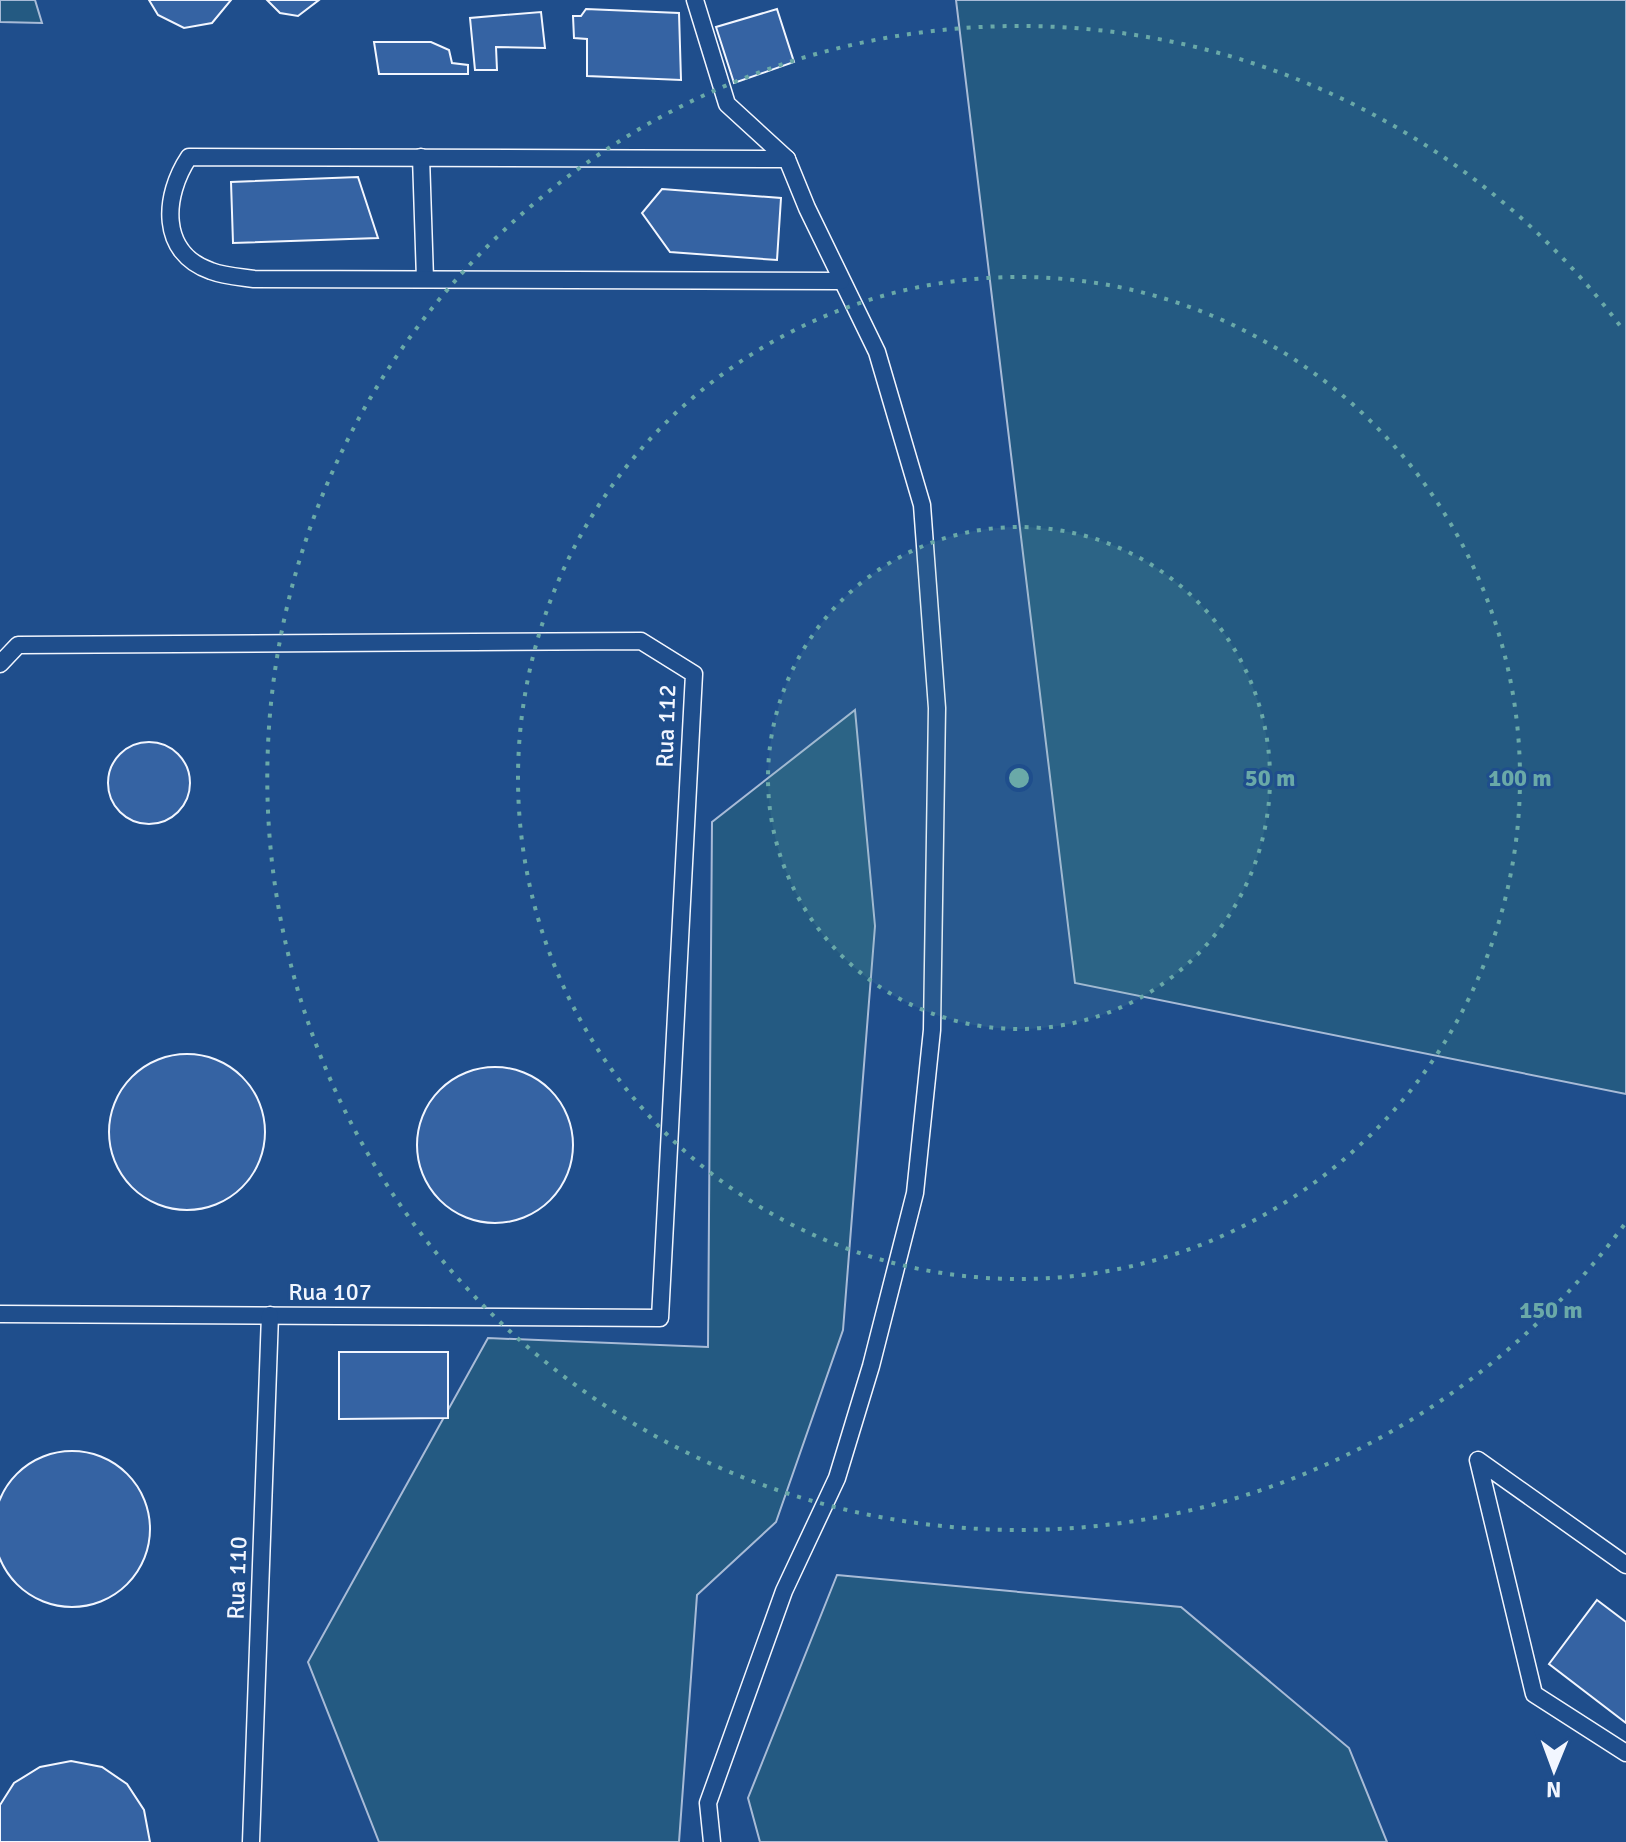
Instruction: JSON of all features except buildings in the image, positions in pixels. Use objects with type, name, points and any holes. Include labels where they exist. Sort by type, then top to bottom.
[{"type":"lane","points":[[695,0],[727,104],[787,159],[841,281],[877,352],[922,505],[937,708],[932,1030],[915,1193],[871,1366],[837,1478],[784,1591],[708,1803],[712,1842]]},
{"type":"lane","points":[[787,159],[189,157],[177,176],[168,221],[181,253],[210,271],[254,279],[841,281]]},
{"type":"lane","points":[[421,157],[425,279]]},
{"type":"lane","name":"Rua 112","points":[[0,664],[18,645],[641,641],[694,674],[660,1318]]},
{"type":"lane","name":"Rua 107","points":[[0,1314],[660,1318]]},
{"type":"lane","name":"Rua 110","points":[[251,1842],[270,1315]]},
{"type":"lane","points":[[1626,1565],[1478,1460],[1534,1694],[1626,1753]]},
{"type":"shaded area","points":[[0,0],[35,0],[42,23],[0,22]]},
{"type":"shaded area","points":[[956,0],[1626,0],[1626,1094],[1075,983]]},
{"type":"shaded area","points":[[855,710],[875,926],[843,1330],[776,1522],[697,1595],[679,1842],[379,1842],[308,1662],[488,1338],[708,1347],[712,822]]},
{"type":"shaded area","points":[[837,1575],[1181,1607],[1349,1748],[1387,1842],[760,1842],[748,1798]]}]
